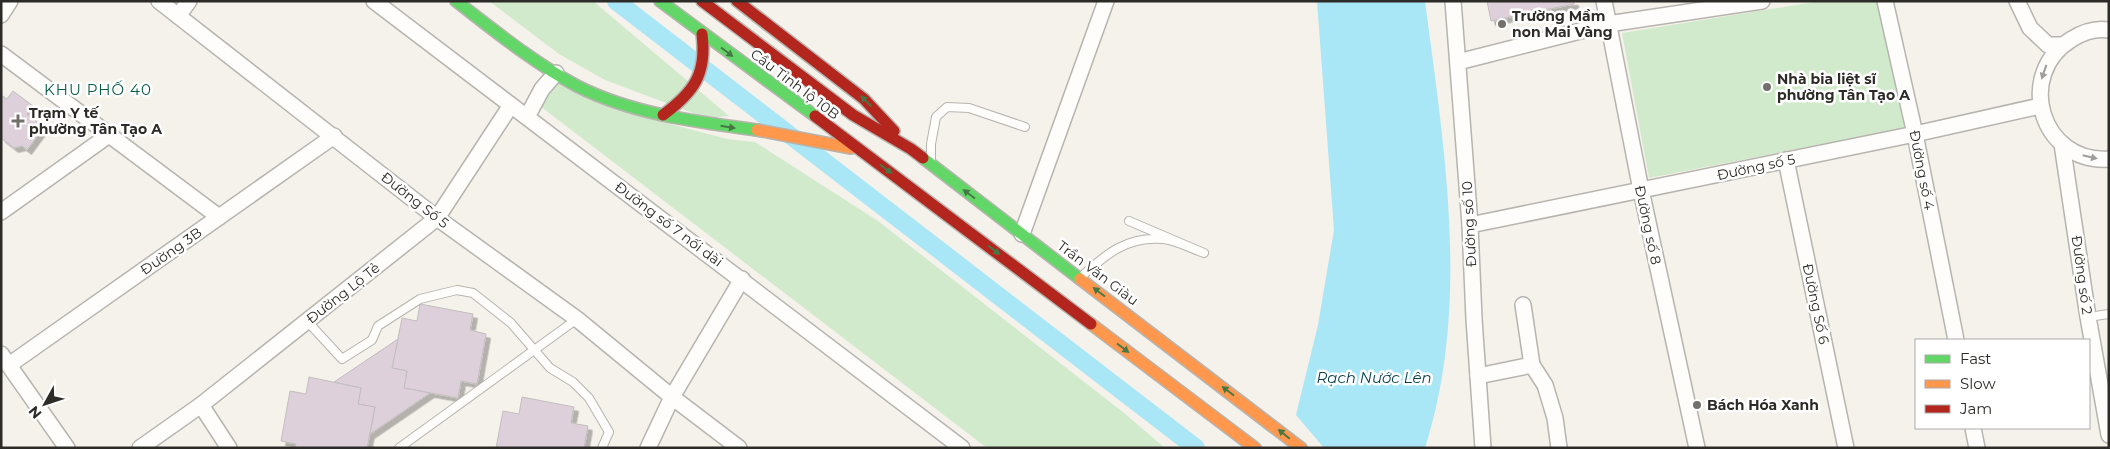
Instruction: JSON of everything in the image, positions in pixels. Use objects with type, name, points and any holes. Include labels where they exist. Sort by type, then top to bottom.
[{"type":"main road","points":[[456,1],[506,40],[556,73],[578,86],[613,100],[679,120],[776,133],[857,149]]},
{"type":"main road","name":"Cầu Tỉnh lộ 10B","points":[[660,1],[1253,446]]},
{"type":"main road","name":"Cầu Tỉnh lộ 10B","points":[[702,1],[853,115],[883,133]]},
{"type":"main road","name":"Trần Văn Giàu","points":[[737,1],[864,99],[912,150]]},
{"type":"main road","points":[[663,115],[674,107],[698,80],[704,63],[705,51],[702,34]]},
{"type":"main road","name":"Trần Văn Giàu","points":[[883,133],[931,164],[1301,448]]},
{"type":"street","points":[[1,15],[10,1]]},
{"type":"street","name":"Đường Số 5","points":[[159,1],[437,218],[577,319],[672,397],[739,448]]},
{"type":"street","points":[[178,16],[189,1]]},
{"type":"street","name":"Đường số 7 nối dài","points":[[374,1],[962,448]]},
{"type":"street","points":[[1022,234],[1106,1]]},
{"type":"street","name":"Đường số 10","points":[[1453,1],[1470,225],[1483,448]]},
{"type":"street","name":"Đường số 8","points":[[1604,1],[1641,190],[1698,448]]},
{"type":"street","name":"Đường số 4","points":[[1885,1],[1915,134],[1956,339]]},
{"type":"street","points":[[2017,1],[2030,28],[2048,45],[2062,45]]},
{"type":"street","points":[[1458,62],[1608,24],[1758,2]]},
{"type":"street","points":[[2109,30],[2103,29],[2081,33],[2062,45],[2048,62],[2040,83],[2040,106],[2048,127],[2062,144],[2080,154],[2100,159],[2109,159]]},
{"type":"street","points":[[1,54],[219,217]]},
{"type":"street","points":[[527,117],[542,89],[556,73]]},
{"type":"street","name":"Đường Lộ Tẻ","points":[[140,448],[201,405],[437,218],[511,104]]},
{"type":"street","name":"Đường số 5","points":[[1470,225],[1915,134],[2040,106]]},
{"type":"street","points":[[1,212],[109,135]]},
{"type":"street","name":"Đường 3B","points":[[67,448],[5,360],[219,217],[334,136]]},
{"type":"street","name":"Đường số 2","points":[[2062,144],[2088,317],[2109,435]]},
{"type":"street","name":"Đường Số 6","points":[[1786,160],[1846,448]]},
{"type":"street","points":[[648,448],[672,397],[742,279]]},
{"type":"street","points":[[1523,304],[1532,365],[1545,384],[1555,418],[1559,448]]},
{"type":"street","points":[[1478,376],[1532,365]]},
{"type":"street","points":[[201,405],[229,448]]},
{"type":"street","points":[[1974,429],[1978,448]]},
{"type":"lane","points":[[931,164],[931,144],[936,117],[947,107],[968,108],[1025,127]]},
{"type":"lane","points":[[1080,278],[1106,254],[1130,242],[1164,239],[1204,253],[1129,222]]},
{"type":"lane","points":[[307,321],[342,359],[372,340],[378,326],[420,299],[457,290],[473,292],[511,323],[550,368],[573,382],[589,398],[609,432],[602,448]]},
{"type":"lane","points":[[2088,317],[2109,314]]},
{"type":"lane","points":[[399,448],[577,319]]},
{"type":"green space","points":[[489,1],[593,1],[729,116],[706,118],[605,80],[559,54]]},
{"type":"green space","points":[[1821,1],[1877,1],[1905,128],[1649,178],[1622,33]]},
{"type":"green space","points":[[557,82],[617,110],[727,139],[755,142],[878,221],[1124,413],[1165,448],[987,448],[540,106]]},
{"type":"water","name":"Rạch Nước Lên","points":[[1317,1],[1425,1],[1445,169],[1449,225],[1450,282],[1447,338],[1439,393],[1425,448],[1324,448],[1296,415],[1318,325],[1334,230]]},
{"type":"building","points":[[1487,1],[1574,1],[1574,4],[1491,21]]},
{"type":"building","name":"Trạm Y tế phường Tân Tạo A","points":[[13,91],[33,106],[27,114],[44,127],[27,150],[22,146],[14,148],[1,138],[1,95],[7,99]]},
{"type":"building","points":[[420,304],[473,314],[470,330],[486,334],[477,384],[461,381],[458,398],[404,388],[407,371],[392,368],[402,318],[417,321]]},
{"type":"building","points":[[398,339],[392,368],[407,371],[404,388],[430,393],[370,434],[375,407],[358,404],[361,388],[334,382]]},
{"type":"building","points":[[309,377],[361,388],[358,404],[375,407],[367,448],[295,448],[296,444],[281,441],[290,391],[306,394]]},
{"type":"building","points":[[522,397],[574,407],[571,423],[588,426],[584,448],[496,448],[503,411],[519,414]]},
{"type":"waterway","points":[[616,1],[1196,448]]},
{"type":"traffic: fast","points":[[456,1],[545,67],[598,96],[665,116],[757,130]]},
{"type":"traffic: fast","points":[[660,1],[815,116]]},
{"type":"traffic: fast","points":[[923,158],[1080,279]]},
{"type":"traffic: slow","points":[[757,130],[851,148]]},
{"type":"traffic: slow","points":[[1080,279],[1301,448]]},
{"type":"traffic: slow","points":[[1091,324],[1255,448]]},
{"type":"traffic: jam","points":[[702,1],[853,115],[923,158]]},
{"type":"traffic: jam","points":[[737,1],[864,99],[894,131]]},
{"type":"traffic: jam","points":[[663,115],[683,98],[696,81],[702,60],[702,34]]},
{"type":"traffic: jam","points":[[815,116],[1091,324]]},
{"type":"place","name":"Trường Mầm non Mai Vàng","points":[[1502,24]]},
{"type":"place","name":"Nhà bia liệt sĩ phường Tân Tạo A","points":[[1767,87]]},
{"type":"place","name":"Trạm Y tế phường Tân Tạo A","points":[[18,121]]},
{"type":"place","name":"Bách Hóa Xanh","points":[[1697,405]]},
{"type":"district","name":"KHU PHỐ 40","points":[[98,89]]}]
